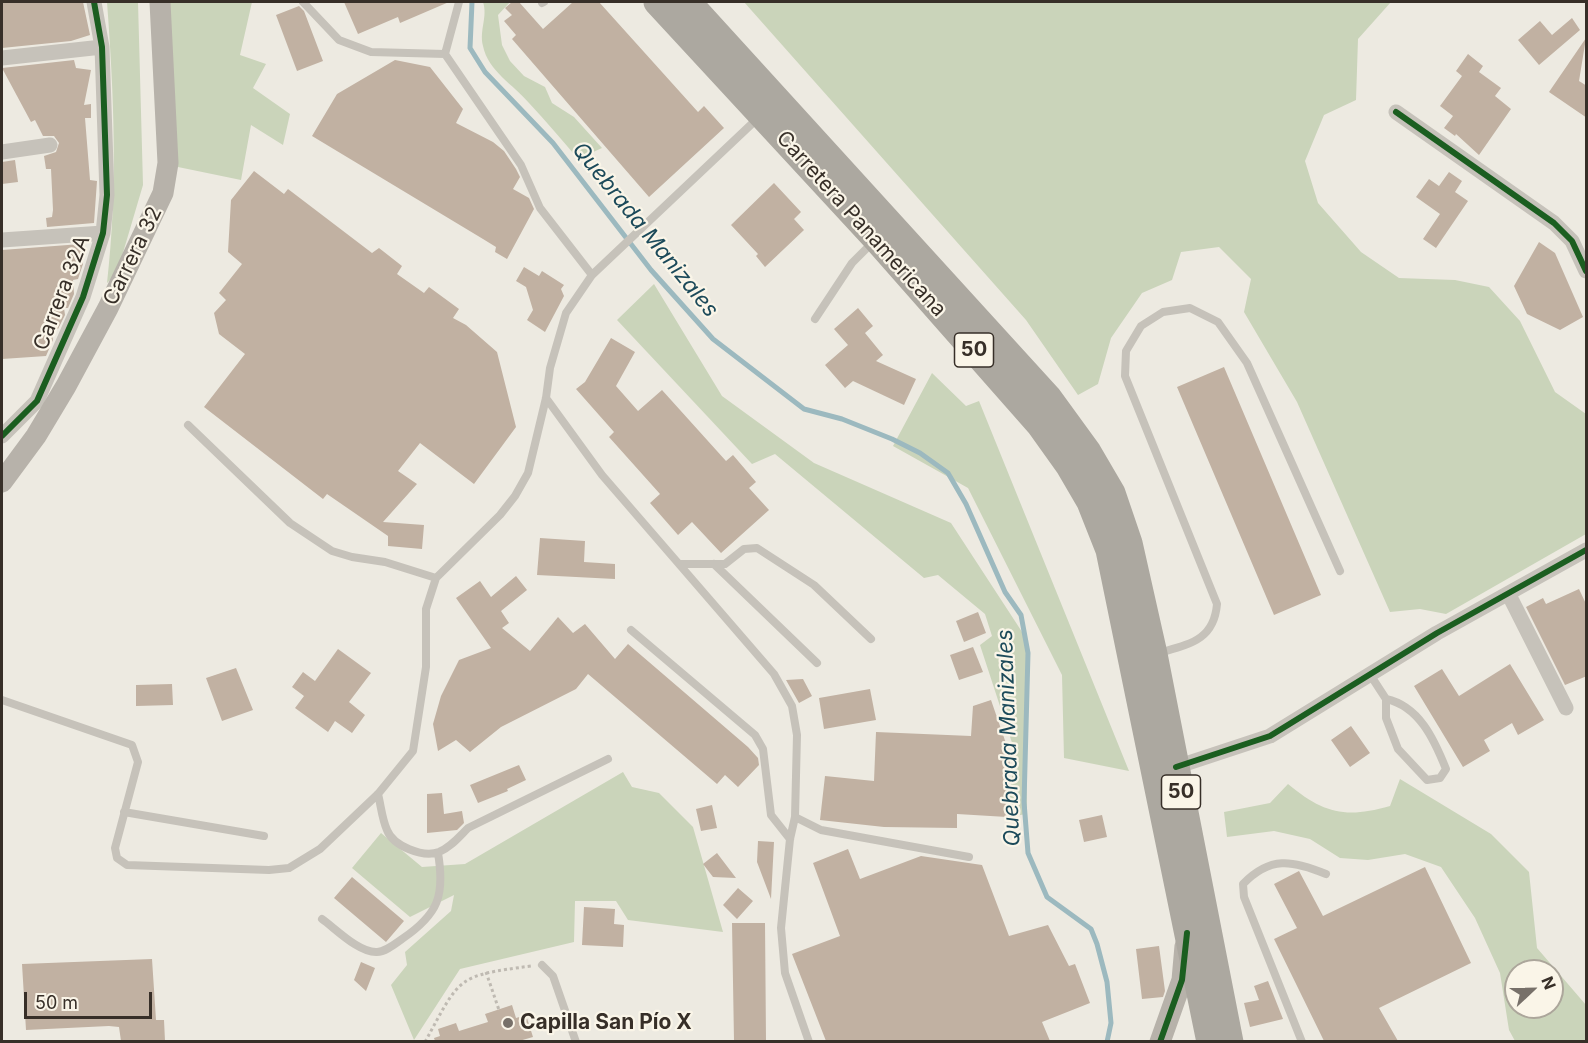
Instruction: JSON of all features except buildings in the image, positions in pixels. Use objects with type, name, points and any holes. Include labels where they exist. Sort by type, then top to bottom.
[{"type":"highway","name":"Carretera Panamericana","points":[[657,2],[876,239],[1040,424],[1090,502],[1109,550],[1210,1041]]},
{"type":"highway","name":"Carretera Panamericana","points":[[688,2],[1048,397],[1088,452],[1112,493],[1129,543],[1155,654],[1230,1041]]},
{"type":"main road","name":"Carrera 32","points":[[2,482],[36,436],[66,386],[108,308],[163,193],[168,163],[160,2]]},
{"type":"main road","points":[[1160,1041],[1182,980],[1187,933]]},
{"type":"street","name":"Carrera 32A","points":[[2,436],[37,401],[83,297],[103,233],[107,195],[102,47],[94,2]]},
{"type":"street","points":[[2,58],[102,47]]},
{"type":"street","points":[[1396,112],[1554,223],[1572,242],[1587,271]]},
{"type":"street","points":[[2,152],[50,146]]},
{"type":"street","points":[[2,240],[103,233]]},
{"type":"street","points":[[1176,767],[1270,736],[1371,676],[1437,633],[1587,550]]},
{"type":"street","points":[[1509,595],[1566,708]]},
{"type":"lane","points":[[303,2],[339,40],[371,52],[445,54]]},
{"type":"lane","points":[[459,2],[445,54],[521,165],[540,208],[592,274]]},
{"type":"lane","points":[[2,700],[132,745],[138,762],[115,848],[117,858],[127,864],[269,870],[289,868],[320,849],[378,794],[413,751],[426,667],[426,609],[436,578],[515,496],[528,473],[546,398],[550,368],[566,314],[592,274],[645,227],[762,115]]},
{"type":"lane","points":[[815,320],[852,263],[876,239]]},
{"type":"lane","points":[[1155,654],[1183,646],[1207,634],[1216,620],[1217,604],[1125,376],[1126,351],[1141,326],[1163,312],[1190,308],[1218,322],[1247,363],[1340,570]]},
{"type":"lane","points":[[546,398],[602,475],[774,674],[792,706],[797,735],[795,817],[790,839],[781,928],[785,973],[810,1041]]},
{"type":"lane","points":[[188,425],[290,523],[332,551],[352,557],[385,562],[436,578]]},
{"type":"lane","points":[[680,564],[724,564],[744,549],[757,548],[814,585],[871,639]]},
{"type":"lane","points":[[714,564],[817,663]]},
{"type":"lane","points":[[631,630],[755,735],[763,749],[771,815],[790,839]]},
{"type":"lane","points":[[1371,676],[1386,699],[1386,718],[1398,749],[1427,780],[1440,778],[1446,768],[1422,721],[1403,703],[1386,699]]},
{"type":"lane","points":[[378,794],[387,833],[403,847],[422,853],[438,853],[454,843],[468,828],[608,759]]},
{"type":"lane","points":[[124,812],[264,836]]},
{"type":"lane","points":[[795,817],[821,830],[969,857]]},
{"type":"lane","points":[[322,919],[365,950],[378,952],[391,946],[409,934],[429,915],[438,901],[443,881],[438,853]]},
{"type":"lane","points":[[1302,1041],[1244,897],[1244,884],[1258,869],[1279,863],[1303,864],[1326,874]]},
{"type":"lane","points":[[542,964],[553,976],[558,987],[576,1041]]},
{"type":"path","points":[[425,1041],[454,990],[469,978],[486,972],[542,964]]},
{"type":"path","points":[[486,972],[499,1010]]},
{"type":"green space","points":[[107,2],[138,2],[143,185],[117,273],[107,283],[113,213],[114,142]]},
{"type":"green space","points":[[167,2],[252,2],[240,55],[266,64],[253,88],[290,114],[283,145],[251,125],[241,180],[178,167]]},
{"type":"green space","points":[[483,2],[510,2],[498,15],[502,45],[510,61],[524,76],[545,87],[552,103],[574,117],[602,148],[578,159],[523,96],[490,63],[483,46],[485,13]]},
{"type":"green space","points":[[744,2],[1391,2],[1358,39],[1356,100],[1324,115],[1305,161],[1318,203],[1361,252],[1399,278],[1455,280],[1489,287],[1520,321],[1555,392],[1586,414],[1586,534],[1446,614],[1420,609],[1390,612],[1297,402],[1244,312],[1251,279],[1219,247],[1181,252],[1172,280],[1142,293],[1111,338],[1098,384],[1078,395],[1026,320]]},
{"type":"green space","points":[[654,284],[722,396],[814,463],[951,523],[1026,638],[1027,814],[1007,817],[1015,752],[980,645],[992,636],[985,614],[938,575],[924,578],[775,454],[752,464],[617,320]]},
{"type":"green space","points":[[932,373],[966,406],[979,401],[1129,771],[1064,758],[1062,675],[968,488],[893,446]]},
{"type":"green space","points":[[623,772],[632,787],[659,793],[693,827],[723,932],[628,920],[616,901],[575,901],[574,942],[460,969],[414,1040],[391,985],[407,965],[405,952],[451,911],[454,895],[410,917],[352,868],[381,833],[422,867],[465,864]]},
{"type":"green space","points":[[1400,779],[1491,834],[1529,872],[1537,948],[1546,959],[1504,959],[1504,998],[1500,973],[1475,918],[1441,867],[1405,854],[1368,860],[1340,858],[1310,839],[1274,831],[1227,837],[1224,812],[1270,803],[1288,784],[1312,802],[1335,811],[1374,810],[1390,806]]},
{"type":"green space","points":[[1564,979],[1586,1005],[1586,1041],[1515,1041],[1509,1030],[1507,1019],[1564,1019]]},
{"type":"waterway","name":"Quebrada Manizales","points":[[472,2],[470,48],[485,72],[553,143],[651,270],[713,339],[804,409],[842,419],[892,439],[920,453],[948,473],[966,504],[1005,592],[1021,615],[1028,653],[1024,802],[1028,853],[1047,897],[1091,929],[1107,982],[1111,1023],[1107,1042]]},
{"type":"cycle path","points":[[2,436],[37,401],[83,297],[103,233],[107,195],[102,47],[94,2]]},
{"type":"cycle path","points":[[1396,112],[1554,223],[1572,241],[1586,271]]},
{"type":"cycle path","points":[[1176,767],[1270,736],[1437,633],[1586,550]]},
{"type":"cycle path","points":[[1160,1042],[1182,980],[1187,933]]},
{"type":"place","name":"Capilla San Pío X","points":[[508,1023]]}]
